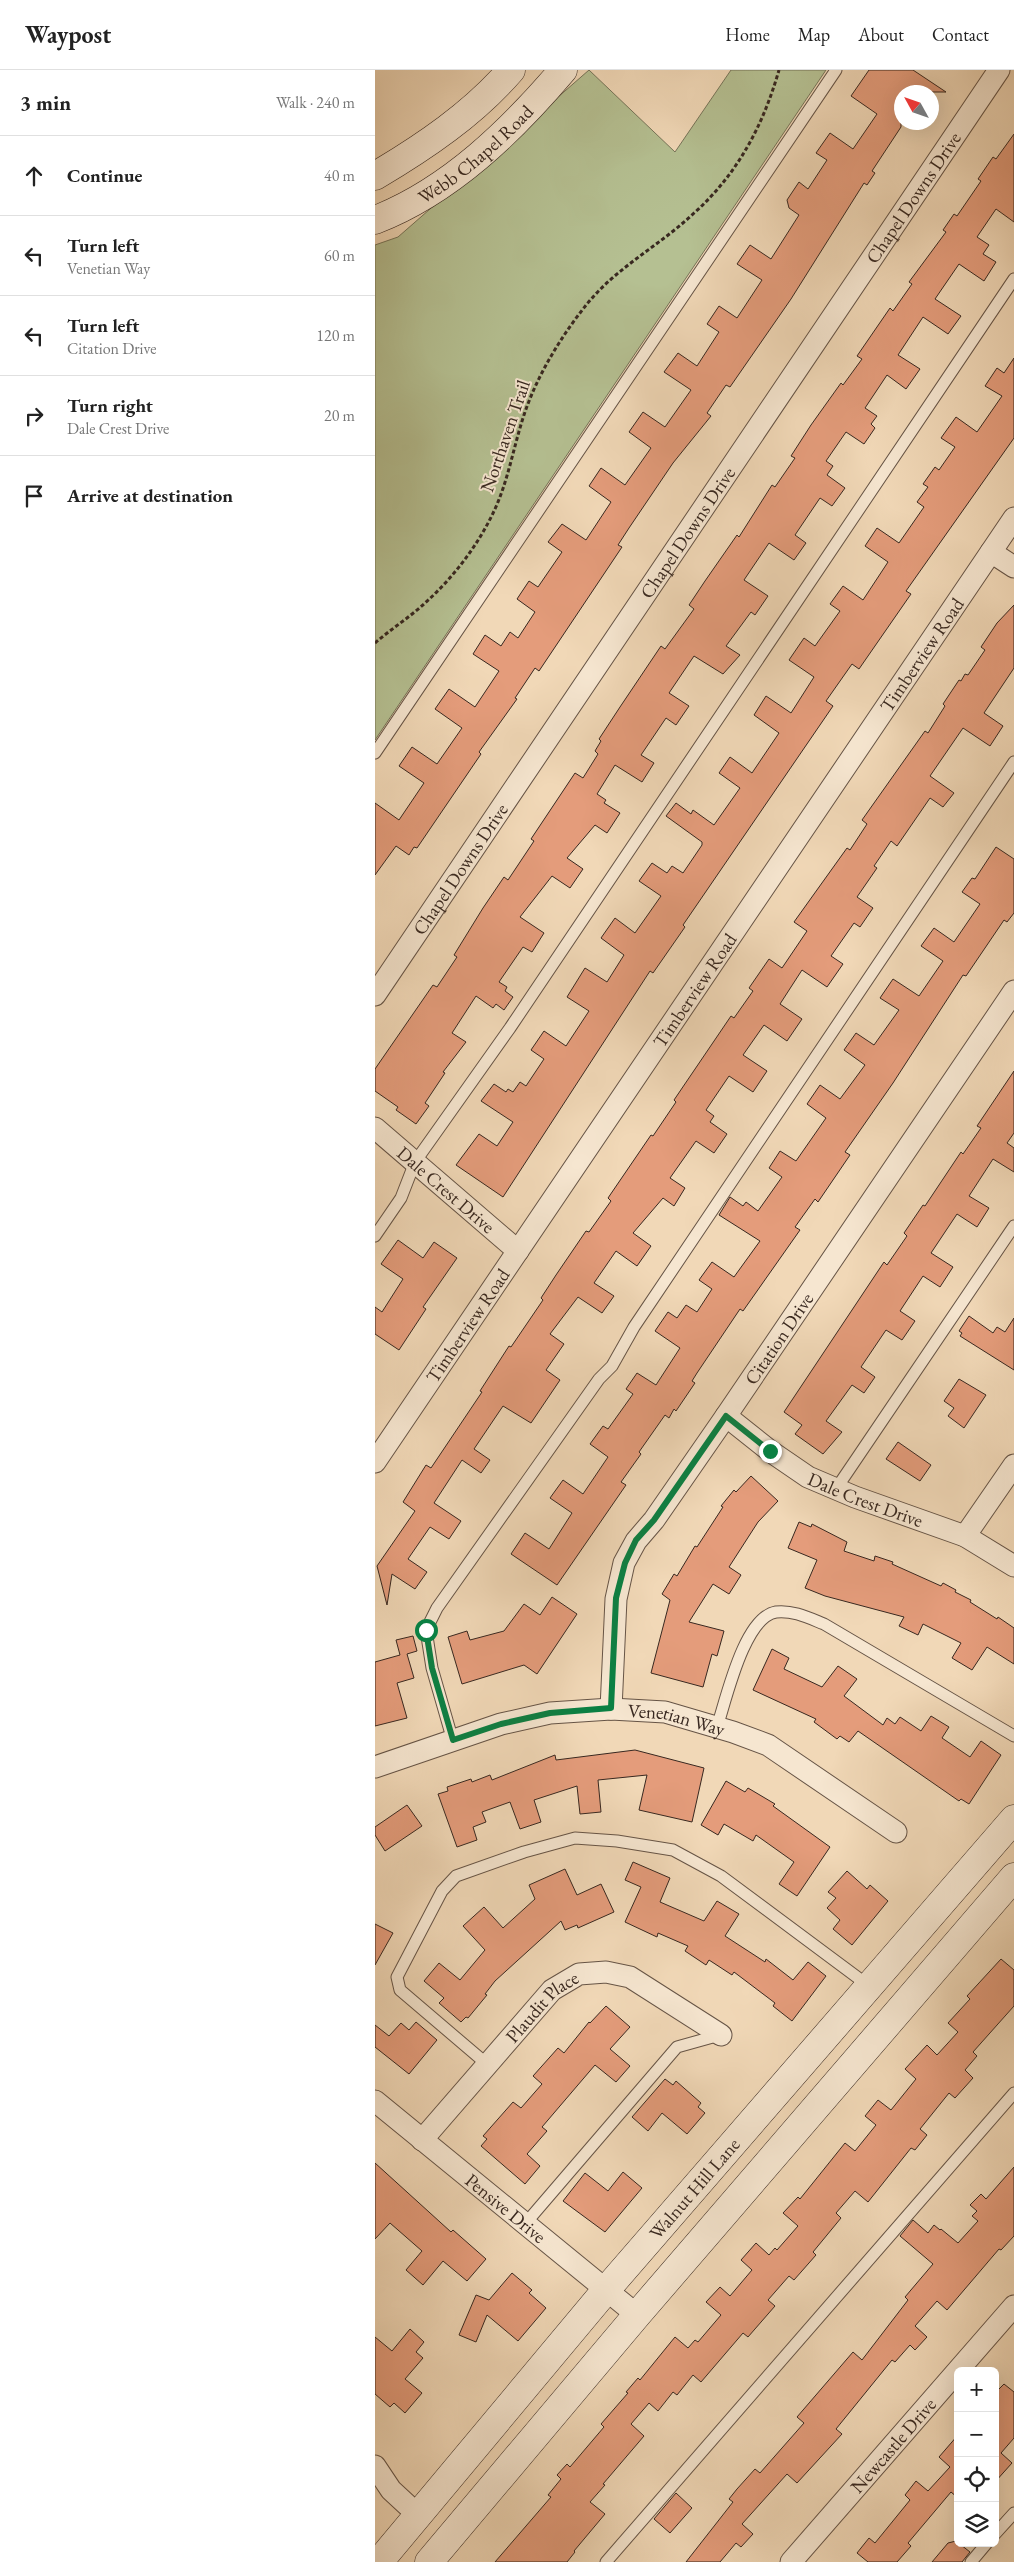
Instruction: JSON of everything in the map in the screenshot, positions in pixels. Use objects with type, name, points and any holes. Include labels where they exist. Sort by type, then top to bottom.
[{"type":"main road","name":"Webb Chapel Road","points":[[375,176],[422,148],[466,114],[511,70]]},
{"type":"main road","name":"Webb Chapel Road","points":[[375,220],[391,214],[444,182],[488,149],[532,107],[563,70]]},
{"type":"main road","name":"Walnut Hill Lane","points":[[379,2562],[606,2290],[1014,1819]]},
{"type":"main road","name":"Walnut Hill Lane","points":[[429,2562],[637,2315],[1014,1877]]},
{"type":"main road","points":[[418,2514],[449,2538]]},
{"type":"street","name":"Chapel Downs Drive","points":[[375,995],[999,70]]},
{"type":"street","name":"Timberview Road","points":[[375,1462],[1014,518]]},
{"type":"street","points":[[991,552],[1014,567]]},
{"type":"street","name":"Citation Drive","points":[[611,1708],[616,1598],[625,1563],[636,1540],[654,1520],[726,1416],[1014,991]]},
{"type":"street","name":"Dale Crest Drive","points":[[375,1128],[518,1251]]},
{"type":"street","name":"Dale Crest Drive","points":[[726,1416],[800,1472],[836,1489],[965,1536],[1014,1566]]},
{"type":"street","points":[[965,1536],[1014,1465]]},
{"type":"street","name":"Venetian Way","points":[[375,1767],[501,1724],[550,1713],[611,1708],[665,1712],[717,1727],[767,1745],[896,1832]]},
{"type":"street","name":"Plaudit Place","points":[[422,2140],[552,1990],[579,1974],[606,1972],[630,1977],[721,2035]]},
{"type":"street","name":"Pensive Drive","points":[[375,2101],[637,2315]]},
{"type":"street","name":"Newcastle Drive","points":[[791,2562],[1014,2306]]},
{"type":"street","points":[[375,2466],[391,2490],[418,2514]]},
{"type":"lane","points":[[375,753],[836,70]]},
{"type":"lane","points":[[375,1236],[401,1198],[415,1162],[510,1028],[1014,279]]},
{"type":"lane","points":[[453,1740],[432,1668],[426,1630],[437,1608],[599,1379],[611,1366],[634,1327],[1014,762]]},
{"type":"lane","points":[[836,1489],[1014,1226]]},
{"type":"lane","points":[[717,1727],[746,1642],[761,1619],[774,1612],[790,1612],[824,1624],[1014,1736]]},
{"type":"lane","points":[[488,2065],[400,1990],[397,1978],[442,1891],[456,1876],[524,1852],[575,1838],[617,1841],[673,1850],[721,1876],[869,1986]]},
{"type":"lane","points":[[525,2224],[677,2047],[721,2035]]},
{"type":"lane","points":[[607,2562],[1014,2093]]},
{"type":"lane","points":[[999,2530],[1014,2513]]},
{"type":"lane","points":[[971,2562],[984,2547]]},
{"type":"path","name":"Northaven Trail","points":[[375,643],[425,604],[470,552],[497,502],[525,411],[546,365],[586,305],[606,283],[628,263],[693,215],[735,168],[763,119],[779,70]]},
{"type":"green space","points":[[589,70],[675,152],[731,70],[826,70],[375,740],[375,245],[398,237]]},
{"type":"building","points":[[869,70],[913,70],[936,85],[894,85],[894,130],[899,130],[872,171],[875,173],[867,185],[864,183],[791,299],[730,387],[726,385],[707,413],[711,416],[673,463],[618,545],[622,547],[539,671],[535,668],[515,698],[517,699],[479,752],[481,754],[417,848],[414,847],[409,855],[396,846],[375,875],[375,803],[399,820],[424,783],[399,766],[412,747],[437,764],[462,728],[435,709],[449,689],[475,707],[499,671],[473,654],[485,635],[501,646],[510,632],[518,638],[535,612],[517,599],[529,581],[538,587],[562,552],[548,542],[562,524],[586,540],[611,502],[589,486],[601,468],[625,485],[651,448],[629,432],[643,412],[665,427],[691,390],[664,372],[678,353],[697,366],[719,332],[707,324],[719,306],[737,318],[762,280],[737,264],[750,245],[771,259],[799,215],[789,208],[787,200],[799,182],[808,189],[827,160],[816,153],[830,133],[853,149],[877,114],[851,96]]},
{"type":"building","points":[[939,87],[946,92],[939,92]]},
{"type":"building","points":[[1014,134],[1014,222],[996,209],[977,237],[989,245],[983,254],[996,262],[984,281],[959,264],[935,299],[961,316],[948,334],[923,317],[898,355],[920,369],[906,389],[887,375],[865,408],[877,416],[871,424],[875,428],[864,444],[846,432],[826,461],[833,466],[827,475],[845,488],[832,506],[820,498],[795,535],[806,543],[794,560],[769,543],[744,580],[768,596],[755,615],[751,612],[726,646],[740,655],[723,674],[694,656],[669,693],[689,706],[676,725],[666,718],[641,755],[654,763],[642,782],[615,765],[597,794],[606,800],[604,803],[620,813],[607,833],[595,825],[567,858],[583,869],[570,888],[552,876],[520,917],[544,933],[532,952],[523,947],[499,982],[507,987],[505,991],[513,997],[504,1010],[496,1004],[493,1008],[476,996],[452,1033],[466,1042],[443,1072],[445,1073],[425,1103],[429,1106],[416,1124],[396,1110],[398,1107],[375,1091],[375,1069],[433,985],[437,987],[457,957],[454,955],[483,908],[504,877],[508,880],[534,841],[531,839],[575,773],[583,778],[598,754],[595,751],[601,741],[599,739],[620,707],[661,646],[665,649],[694,609],[689,605],[705,581],[737,535],[739,537],[772,485],[775,487],[795,458],[791,456],[811,425],[841,383],[843,385],[862,359],[857,356],[890,308],[893,311],[912,284],[909,282],[946,232],[943,230],[954,214],[957,216],[981,181],[978,179],[993,157],[996,159]]},
{"type":"building","points":[[1014,358],[1014,438],[906,591],[911,594],[859,669],[852,664],[826,701],[833,706],[683,925],[685,927],[653,973],[650,971],[503,1197],[456,1165],[479,1134],[497,1146],[513,1122],[481,1101],[494,1084],[506,1092],[508,1089],[513,1092],[520,1082],[526,1086],[544,1059],[531,1050],[544,1031],[566,1046],[589,1011],[567,997],[585,968],[607,982],[624,955],[601,938],[615,918],[635,933],[661,896],[639,881],[652,863],[667,873],[672,866],[683,873],[702,845],[702,842],[666,816],[676,803],[691,814],[693,810],[714,825],[740,788],[719,773],[730,757],[752,773],[779,733],[754,715],[766,696],[791,713],[814,677],[789,660],[804,638],[815,646],[840,611],[830,604],[843,586],[863,600],[888,562],[865,546],[877,528],[899,543],[924,507],[917,502],[928,487],[923,484],[935,467],[939,470],[955,447],[941,438],[956,417],[977,432],[1002,396],[985,386],[997,368],[1004,373]]},
{"type":"building","points":[[1014,605],[1014,668],[984,713],[1003,726],[990,746],[963,728],[930,776],[954,793],[943,807],[930,798],[897,846],[891,841],[874,866],[877,868],[857,897],[873,908],[860,927],[854,923],[831,956],[843,964],[827,987],[802,970],[780,1004],[802,1019],[787,1041],[764,1025],[743,1055],[767,1071],[753,1092],[729,1076],[706,1110],[714,1116],[710,1122],[727,1134],[714,1153],[696,1141],[670,1178],[685,1188],[674,1206],[663,1198],[633,1233],[651,1246],[637,1266],[616,1251],[594,1283],[614,1296],[602,1313],[578,1297],[550,1334],[564,1344],[546,1370],[560,1380],[531,1423],[503,1406],[474,1449],[490,1460],[481,1473],[462,1460],[434,1503],[461,1521],[449,1539],[430,1527],[408,1559],[427,1572],[415,1589],[392,1574],[387,1605],[377,1566],[415,1511],[403,1502],[426,1465],[431,1468],[482,1392],[480,1391],[509,1346],[511,1347],[543,1300],[541,1298],[556,1275],[586,1231],[589,1232],[611,1201],[608,1198],[676,1102],[674,1100],[731,1016],[734,1018],[753,991],[749,988],[769,959],[782,968],[807,931],[794,922],[847,848],[850,850],[867,824],[862,820],[925,731],[928,733],[945,706],[943,704],[959,680],[961,681],[965,674],[968,675],[985,650],[981,647],[997,623]]},
{"type":"building","points":[[996,847],[1014,859],[1014,913],[1007,922],[1004,920],[966,976],[963,975],[893,1083],[845,1152],[850,1155],[818,1202],[815,1199],[795,1227],[800,1230],[743,1311],[740,1309],[697,1373],[692,1381],[695,1383],[676,1411],[674,1409],[669,1418],[665,1415],[639,1452],[641,1454],[621,1482],[626,1485],[557,1585],[511,1554],[525,1533],[549,1549],[572,1513],[550,1498],[563,1480],[583,1494],[608,1457],[590,1444],[603,1426],[608,1429],[633,1394],[626,1389],[637,1373],[656,1385],[680,1348],[655,1331],[668,1312],[677,1318],[686,1305],[697,1312],[712,1289],[699,1280],[712,1262],[734,1277],[760,1241],[719,1215],[730,1197],[743,1206],[746,1202],[758,1211],[782,1177],[769,1168],[780,1151],[796,1161],[826,1118],[807,1104],[820,1085],[840,1099],[865,1065],[844,1050],[856,1033],[874,1045],[899,1010],[880,998],[893,979],[919,996],[943,961],[921,946],[934,928],[954,942],[980,904],[962,892],[972,878],[975,879]]},
{"type":"building","points":[[1014,1071],[1014,1133],[1007,1143],[1014,1148],[1014,1172],[993,1159],[969,1196],[989,1208],[977,1227],[957,1214],[931,1253],[953,1267],[940,1287],[923,1276],[900,1311],[915,1321],[902,1340],[886,1330],[861,1367],[875,1377],[864,1393],[852,1385],[826,1421],[842,1432],[823,1454],[795,1434],[802,1425],[784,1412],[884,1262],[887,1265],[907,1236],[904,1233],[923,1205],[925,1206],[961,1152],[963,1154],[981,1128],[977,1126]]},
{"type":"building","points":[[398,1240],[423,1258],[434,1242],[457,1258],[423,1307],[426,1309],[399,1350],[375,1334],[375,1307],[382,1312],[403,1279],[381,1264]]},
{"type":"building","points":[[969,1316],[993,1333],[997,1327],[1005,1332],[1014,1318],[1014,1370],[960,1336],[962,1333],[959,1331]]},
{"type":"building","points":[[959,1379],[986,1395],[964,1428],[948,1416],[954,1408],[944,1401]]},
{"type":"building","points":[[898,1442],[931,1465],[920,1481],[886,1459]]},
{"type":"building","points":[[751,1476],[778,1501],[758,1522],[729,1567],[741,1575],[729,1594],[713,1584],[689,1622],[724,1631],[717,1656],[712,1654],[703,1687],[651,1673],[670,1600],[662,1594],[674,1574],[677,1576],[695,1546],[697,1547],[723,1507],[721,1506],[734,1490],[736,1492]]},
{"type":"building","points":[[799,1522],[811,1527],[812,1524],[847,1542],[844,1551],[874,1561],[875,1556],[893,1562],[892,1564],[941,1586],[943,1583],[997,1619],[998,1617],[1014,1628],[1014,1664],[987,1647],[972,1670],[952,1658],[961,1643],[923,1624],[918,1635],[899,1626],[904,1617],[825,1596],[805,1588],[817,1560],[788,1548]]},
{"type":"building","points":[[552,1597],[577,1614],[537,1674],[524,1665],[462,1684],[448,1637],[467,1631],[470,1640],[504,1631],[524,1604],[540,1615]]},
{"type":"building","points":[[413,1636],[417,1651],[407,1654],[414,1678],[397,1683],[407,1718],[375,1726],[375,1662],[400,1655],[396,1640]]},
{"type":"building","points":[[772,1649],[789,1658],[784,1669],[822,1687],[838,1666],[857,1679],[844,1696],[883,1725],[887,1718],[895,1724],[900,1717],[921,1731],[931,1716],[949,1727],[942,1738],[970,1757],[981,1741],[1001,1755],[969,1804],[961,1799],[959,1801],[858,1731],[849,1742],[840,1736],[837,1739],[814,1722],[816,1719],[753,1690]]},
{"type":"building","points":[[635,1750],[704,1768],[692,1822],[639,1810],[647,1775],[598,1780],[601,1812],[580,1814],[577,1786],[534,1800],[541,1822],[520,1829],[510,1802],[482,1812],[486,1822],[473,1827],[477,1840],[457,1847],[438,1794],[448,1791],[447,1787],[471,1779],[472,1782],[490,1775],[492,1780],[555,1755],[556,1760]]},
{"type":"building","points":[[726,1781],[745,1792],[748,1788],[775,1804],[773,1806],[830,1847],[797,1896],[779,1884],[794,1862],[756,1835],[753,1841],[724,1824],[718,1835],[701,1825]]},
{"type":"building","points":[[407,1805],[422,1826],[385,1851],[375,1835],[375,1827]]},
{"type":"building","points":[[633,1862],[670,1878],[660,1902],[704,1921],[717,1901],[739,1914],[725,1936],[765,1962],[766,1959],[793,1980],[808,1962],[826,1976],[792,2021],[773,2006],[775,2003],[734,1972],[732,1975],[709,1960],[706,1965],[685,1951],[688,1946],[658,1933],[657,1937],[625,1922],[641,1887],[625,1880]]},
{"type":"building","points":[[565,1869],[577,1895],[601,1884],[614,1912],[578,1928],[577,1925],[565,1930],[561,1921],[495,1981],[485,1994],[487,1995],[468,2018],[466,2017],[461,2022],[439,2003],[444,1998],[424,1981],[439,1963],[460,1980],[485,1950],[463,1926],[484,1907],[503,1928],[535,1899],[529,1885]]},
{"type":"building","points":[[847,1871],[867,1889],[870,1885],[888,1901],[852,1945],[833,1929],[840,1920],[827,1908],[836,1898],[828,1892]]},
{"type":"building","points":[[375,1924],[393,1933],[375,1965]]},
{"type":"building","points":[[1001,1959],[1014,1970],[1014,2006],[973,2052],[977,2056],[965,2070],[973,2078],[955,2098],[949,2093],[920,2129],[927,2135],[915,2150],[911,2148],[868,2202],[855,2191],[836,2213],[841,2218],[813,2252],[816,2255],[794,2280],[789,2276],[768,2300],[775,2306],[748,2337],[743,2333],[701,2382],[693,2375],[677,2395],[673,2392],[658,2411],[649,2403],[631,2424],[644,2436],[590,2502],[605,2514],[567,2562],[495,2562],[551,2497],[548,2495],[561,2479],[557,2475],[567,2464],[570,2467],[604,2427],[601,2424],[628,2393],[626,2392],[638,2378],[640,2380],[675,2337],[688,2348],[695,2340],[698,2342],[721,2315],[706,2302],[720,2287],[730,2296],[752,2270],[741,2260],[756,2243],[769,2255],[775,2248],[777,2250],[798,2226],[783,2213],[798,2197],[800,2199],[845,2143],[855,2151],[876,2125],[865,2116],[878,2100],[891,2110],[916,2079],[905,2069],[927,2045],[937,2055],[958,2032],[948,2023],[970,1999],[967,1996]]},
{"type":"building","points":[[606,2006],[630,2027],[610,2049],[630,2066],[616,2082],[595,2065],[542,2127],[547,2131],[527,2154],[540,2166],[525,2184],[481,2146],[487,2139],[483,2136],[513,2102],[521,2108],[542,2084],[533,2076],[558,2048],[564,2053],[589,2022]]},
{"type":"building","points":[[416,2022],[437,2040],[409,2074],[375,2047],[375,2025],[389,2036],[401,2023],[409,2030]]},
{"type":"building","points":[[665,2079],[673,2085],[676,2081],[701,2103],[698,2107],[705,2113],[687,2134],[662,2113],[648,2131],[632,2117]]},
{"type":"building","points":[[375,2163],[451,2232],[453,2230],[486,2259],[467,2281],[443,2261],[423,2285],[406,2270],[422,2251],[390,2223],[375,2239]]},
{"type":"building","points":[[1014,2167],[1014,2236],[1001,2250],[999,2249],[947,2310],[937,2301],[915,2326],[927,2337],[915,2350],[910,2345],[895,2362],[892,2360],[836,2429],[842,2434],[797,2483],[787,2474],[742,2524],[753,2534],[741,2547],[736,2543],[720,2562],[686,2562],[733,2502],[729,2499],[737,2489],[755,2469],[760,2473],[804,2423],[797,2417],[853,2352],[862,2360],[908,2300],[905,2297],[933,2264],[900,2236],[913,2220],[928,2233],[934,2225],[958,2243],[978,2221],[972,2216],[977,2211],[970,2205],[981,2194],[986,2199]]},
{"type":"building","points":[[623,2172],[642,2188],[605,2232],[563,2201],[585,2173],[608,2191]]},
{"type":"building","points":[[512,2273],[532,2290],[529,2293],[546,2308],[518,2341],[487,2315],[476,2342],[459,2335],[476,2295],[489,2300]]},
{"type":"building","points":[[410,2329],[424,2342],[416,2352],[423,2358],[405,2379],[422,2393],[405,2413],[394,2403],[390,2407],[375,2394],[375,2337],[392,2351]]},
{"type":"building","points":[[1004,2384],[1014,2392],[1014,2438],[1001,2453],[1012,2463],[999,2478],[999,2412],[999,2389]]},
{"type":"building","points":[[954,2440],[954,2495],[951,2492],[908,2543],[911,2546],[897,2562],[868,2562],[857,2553],[869,2538],[875,2543],[910,2500],[905,2495],[916,2481],[928,2491],[950,2467],[939,2457]]},
{"type":"building","points":[[676,2493],[692,2508],[670,2533],[654,2519]]},
{"type":"building","points":[[954,2542],[954,2547],[964,2547],[970,2552],[962,2562],[932,2562],[948,2543]]},
{"type":"route","points":[[426,1630],[432,1668],[453,1740],[501,1724],[550,1713],[611,1708],[616,1598],[625,1563],[636,1540],[654,1520],[726,1416],[770,1451]]}]
